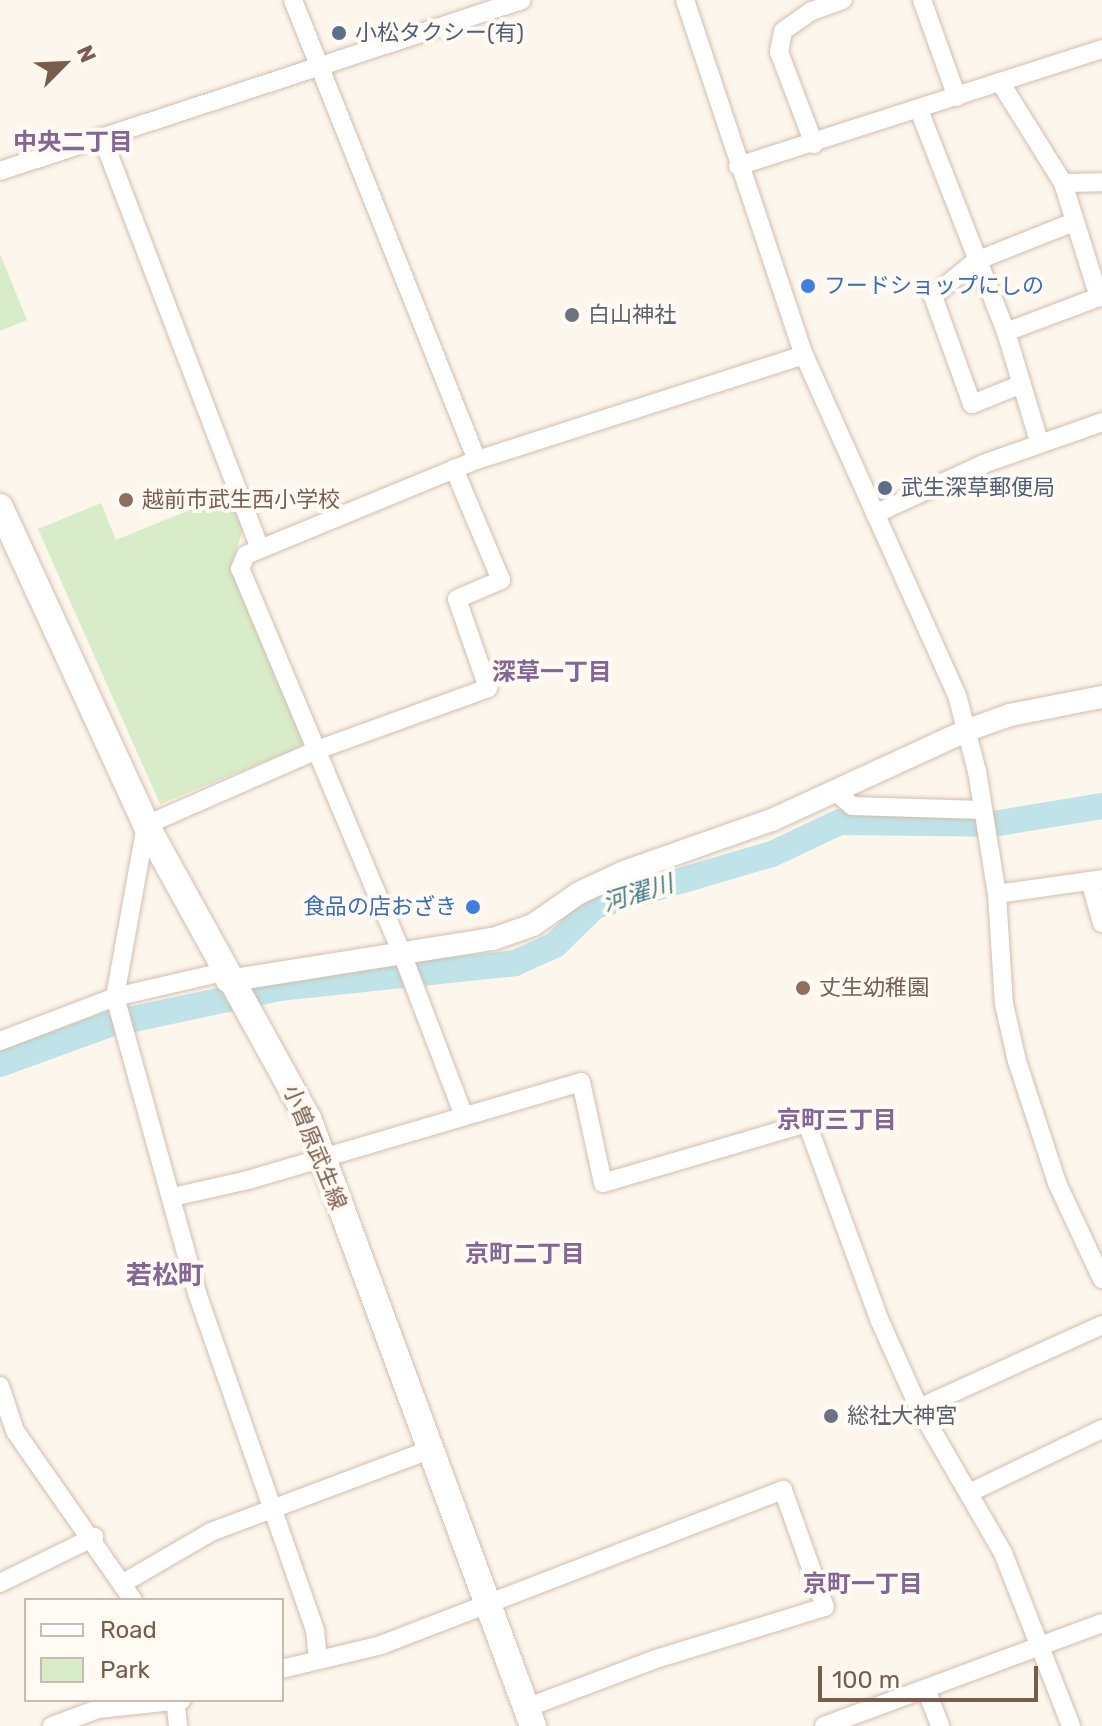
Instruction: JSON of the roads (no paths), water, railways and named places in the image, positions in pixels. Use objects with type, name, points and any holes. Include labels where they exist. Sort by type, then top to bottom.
[{"type":"main road","name":"小曽原武生線","points":[[0,507],[146,825],[230,984],[292,1086],[432,1449],[530,1717]]},
{"type":"street","points":[[293,0],[477,460]]},
{"type":"street","points":[[0,171],[522,0]]},
{"type":"street","points":[[685,0],[738,166],[804,355],[968,730],[997,894],[1004,1004],[1017,1061],[1057,1183],[1102,1279]]},
{"type":"street","points":[[814,144],[779,52],[783,31],[812,11],[843,0]]},
{"type":"street","points":[[922,0],[957,97]]},
{"type":"street","points":[[738,166],[1102,49]]},
{"type":"street","points":[[1000,82],[1063,183],[1099,297],[1006,332]]},
{"type":"street","points":[[919,110],[1006,332],[1039,441]]},
{"type":"street","points":[[102,137],[260,548]]},
{"type":"street","points":[[1063,183],[1102,182]]},
{"type":"street","points":[[1022,384],[972,404],[933,296],[976,261],[1074,222]]},
{"type":"street","points":[[464,1116],[403,956],[240,569],[246,555],[477,460],[804,355]]},
{"type":"street","points":[[875,514],[1039,441],[1102,422]]},
{"type":"street","points":[[318,1659],[315,1630],[198,1296],[115,997],[146,825],[317,750],[488,688],[457,599],[501,580],[454,469]]},
{"type":"street","points":[[0,1041],[115,997],[230,984],[344,960],[403,956],[493,939],[533,925],[579,893],[624,872],[836,792],[968,730],[1010,715],[1102,697]]},
{"type":"street","points":[[836,792],[852,806],[982,810]]},
{"type":"street","points":[[997,894],[1096,880],[1102,923]]},
{"type":"street","points":[[173,1197],[322,1159],[581,1082],[603,1183],[807,1123],[856,1264],[919,1408],[1003,1553],[1071,1726]]},
{"type":"street","points":[[919,1408],[1102,1325]]},
{"type":"street","points":[[0,1386],[15,1431],[94,1537],[125,1582],[132,1598]]},
{"type":"street","points":[[969,1493],[1102,1429]]},
{"type":"street","points":[[125,1582],[194,1539],[272,1506],[432,1449]]},
{"type":"street","points":[[284,1668],[381,1645],[783,1490],[825,1607],[653,1660],[530,1717]]},
{"type":"street","points":[[0,1583],[94,1537]]},
{"type":"street","points":[[824,1726],[1102,1623]]},
{"type":"street","points":[[926,1689],[940,1726]]},
{"type":"street","points":[[52,1726],[98,1709],[160,1702]]},
{"type":"street","points":[[178,1702],[178,1726]]},
{"type":"waterway","name":"河濯川","points":[[0,1064],[110,1024],[279,988],[515,963],[555,945],[595,906],[772,854],[840,822],[993,824],[1102,806]]},
{"type":"place","name":"小松タクシー(有)","points":[[339,33]]},
{"type":"place","name":"フードショップにしの","points":[[808,286]]},
{"type":"place","name":"白山神社","points":[[572,315]]},
{"type":"place","name":"武生深草郵便局","points":[[885,488]]},
{"type":"place","name":"越前市武生西小学校","points":[[126,500]]},
{"type":"place","name":"食品の店おざき","points":[[473,907]]},
{"type":"place","name":"丈生幼稚園","points":[[803,988]]},
{"type":"place","name":"総社大神宮","points":[[831,1416]]},
{"type":"district","name":"中央二丁目","points":[[73,143]]},
{"type":"district","name":"深草一丁目","points":[[552,673]]},
{"type":"district","name":"京町三丁目","points":[[837,1121]]},
{"type":"district","name":"京町二丁目","points":[[525,1255]]},
{"type":"district","name":"若松町","points":[[165,1276]]},
{"type":"district","name":"京町一丁目","points":[[863,1585]]}]
